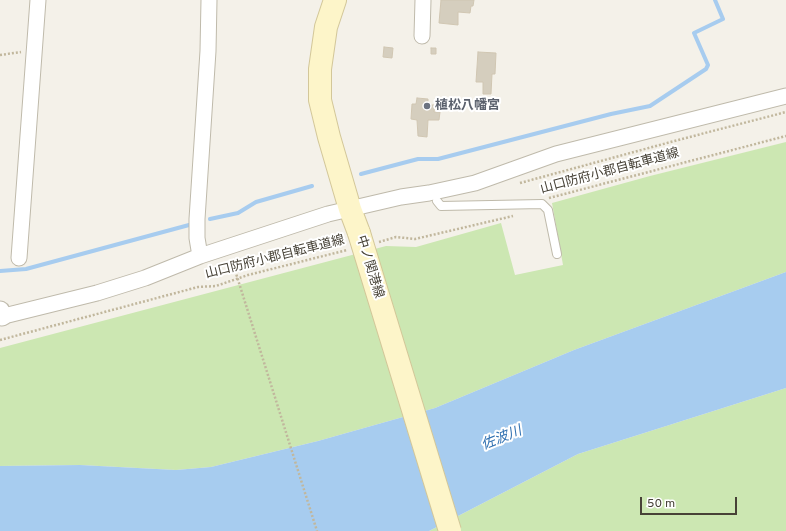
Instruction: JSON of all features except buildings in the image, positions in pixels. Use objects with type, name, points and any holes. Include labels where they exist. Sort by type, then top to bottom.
[{"type":"main road","name":"中ノ関港線","points":[[335,0],[326,27],[320,69],[320,100],[350,209],[362,241],[450,531]]},
{"type":"street","points":[[19,258],[38,0]]},
{"type":"street","points":[[200,256],[197,238],[197,219],[208,51],[209,0]]},
{"type":"street","points":[[422,36],[423,0]]},
{"type":"street","points":[[1,315],[98,293],[145,278],[200,256],[328,214],[402,197],[433,197],[475,184],[556,154],[786,96]]},
{"type":"lane","points":[[433,197],[441,206],[542,204],[548,210],[558,254]]},
{"type":"path","points":[[0,55],[35,50]]},
{"type":"path","points":[[516,184],[786,112]]},
{"type":"path","name":"山口防府小郡自転車道線","points":[[0,340],[198,287],[216,286],[362,241],[396,237],[415,239],[520,214],[534,204],[547,198],[786,136]]},
{"type":"path","points":[[232,257],[317,531]]},
{"type":"green space","points":[[786,142],[786,272],[574,350],[435,408],[318,441],[211,467],[176,470],[80,465],[0,466],[0,348],[386,246],[416,247],[501,223],[515,275],[563,265],[552,203],[650,176]]},
{"type":"green space","points":[[786,388],[786,531],[429,531],[578,454]]},
{"type":"water","name":"佐波川","points":[[786,272],[786,388],[578,454],[429,531],[0,531],[0,466],[80,465],[176,470],[211,467],[318,441],[435,408],[574,350]]},
{"type":"waterway","points":[[361,174],[418,159],[438,159],[611,114],[650,106],[706,69],[708,65],[694,33],[723,19],[715,0]]},
{"type":"waterway","points":[[210,219],[238,213],[256,202],[312,186]]},
{"type":"waterway","points":[[0,271],[26,269],[189,225]]},
{"type":"place","name":"植松八幡宮","points":[[427,106]]}]
